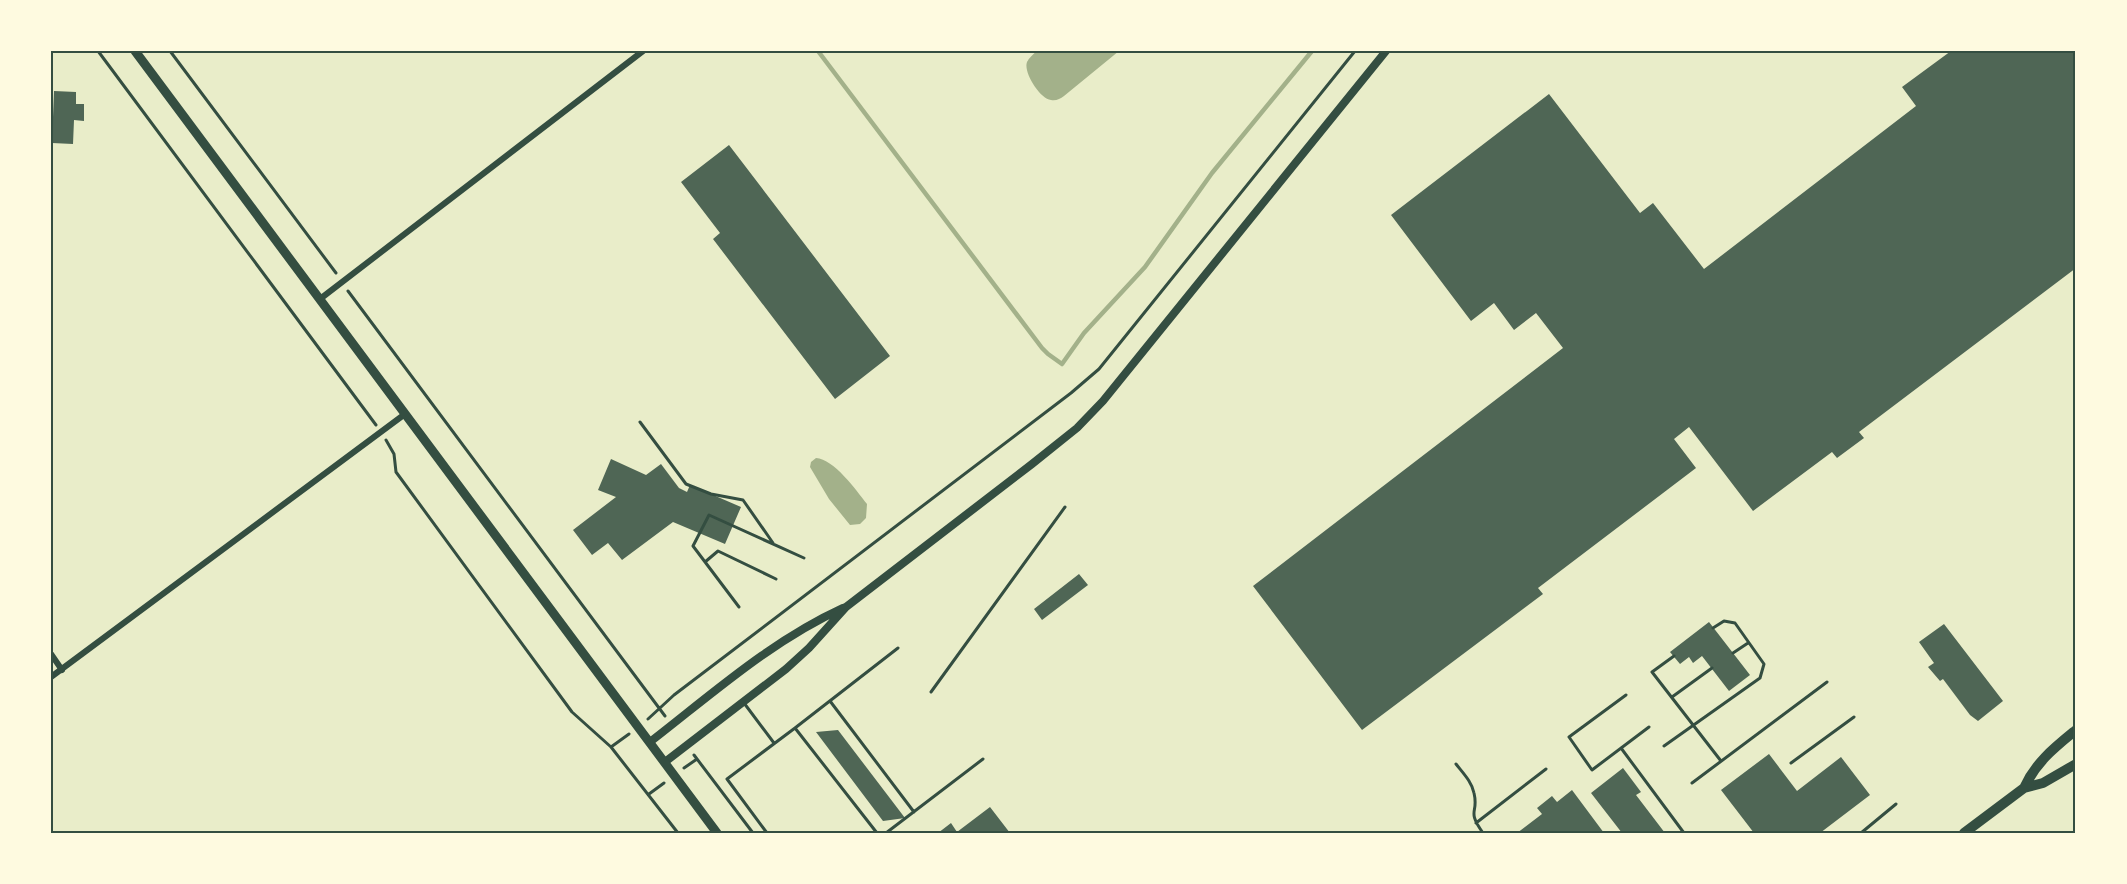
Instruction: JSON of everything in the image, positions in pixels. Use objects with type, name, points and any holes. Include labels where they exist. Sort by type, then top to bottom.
[{"type":"main road","points":[[135,51],[717,833]]},
{"type":"main road","points":[[2024,788],[2032,771],[2076,730]]},
{"type":"main road","points":[[1964,833],[2024,788],[2050,780],[2076,764]]},
{"type":"street","points":[[320,299],[643,51]]},
{"type":"street","points":[[665,762],[809,648],[846,607],[1032,464],[1098,408],[1386,51]]},
{"type":"street","points":[[51,677],[405,414]]},
{"type":"street","points":[[650,742],[792,634],[846,607]]},
{"type":"street","points":[[51,654],[62,670]]},
{"type":"lane","points":[[640,422],[686,484],[711,494],[743,500],[774,545]]},
{"type":"lane","points":[[738,607],[693,546],[709,515],[804,558]]},
{"type":"lane","points":[[705,562],[718,551],[776,579]]},
{"type":"lane","points":[[1664,746],[1760,678],[1764,664],[1735,623],[1724,621],[1713,628]]},
{"type":"lane","points":[[1733,653],[1748,643]]},
{"type":"lane","points":[[767,833],[727,779],[898,648]]},
{"type":"lane","points":[[1674,656],[1652,672],[1721,762]]},
{"type":"lane","points":[[1672,697],[1712,669]]},
{"type":"lane","points":[[1692,783],[1827,682]]},
{"type":"lane","points":[[1626,695],[1569,737],[1592,770],[1649,727]]},
{"type":"lane","points":[[830,701],[914,812]]},
{"type":"lane","points":[[743,702],[774,742]]},
{"type":"lane","points":[[1791,763],[1854,717]]},
{"type":"lane","points":[[795,728],[877,833]]},
{"type":"lane","points":[[1621,748],[1684,833]]},
{"type":"lane","points":[[886,833],[983,759]]},
{"type":"lane","points":[[1456,764],[1474,790],[1475,800],[1472,813],[1483,833]]},
{"type":"lane","points":[[1476,823],[1546,768]]},
{"type":"lane","points":[[1861,833],[1896,804]]},
{"type":"path","points":[[98,51],[381,432],[394,454],[396,472],[572,712],[611,747],[678,833]]},
{"type":"path","points":[[170,51],[672,725]]},
{"type":"path","points":[[611,747],[639,727],[674,695],[1099,369],[1355,51]]},
{"type":"path","points":[[931,692],[1065,507]]},
{"type":"path","points":[[687,745],[753,833]]},
{"type":"shaded area","points":[[1037,51],[1119,51],[1064,96],[1053,100],[1042,95],[1038,90],[1026,66],[1031,56]]},
{"type":"shaded area","points":[[816,458],[837,469],[867,504],[866,518],[860,524],[850,525],[829,499],[810,467],[811,462]]},
{"type":"building","points":[[1951,51],[2076,51],[2076,268],[1859,432],[1864,438],[1837,458],[1832,452],[1753,511],[1689,427],[1674,439],[1696,468],[1538,588],[1543,594],[1362,730],[1253,586],[1563,348],[1536,313],[1514,330],[1494,303],[1471,321],[1391,215],[1549,94],[1640,213],[1653,203],[1704,269],[1916,106],[1902,87]]},
{"type":"building","points":[[54,91],[76,92],[76,104],[84,104],[84,121],[74,120],[73,144],[52,143]]},
{"type":"building","points":[[729,145],[890,356],[835,399],[713,239],[720,233],[681,182]]},
{"type":"building","points":[[611,459],[646,475],[661,464],[679,488],[687,492],[690,485],[741,507],[725,544],[673,522],[622,560],[608,543],[592,555],[573,530],[616,497],[598,490]]},
{"type":"building","points":[[1079,574],[1088,585],[1042,620],[1034,609]]},
{"type":"building","points":[[1709,622],[1750,675],[1729,691],[1702,656],[1693,663],[1689,657],[1680,664],[1670,652]]},
{"type":"building","points":[[1944,624],[2003,701],[1978,721],[1970,715],[1943,679],[1940,681],[1928,667],[1934,663],[1919,642]]},
{"type":"building","points":[[838,730],[905,818],[883,821],[816,732]]},
{"type":"building","points":[[1769,754],[1797,791],[1841,757],[1870,795],[1820,833],[1754,833],[1721,790]]},
{"type":"building","points":[[1623,768],[1641,792],[1636,795],[1665,833],[1622,833],[1591,793]]},
{"type":"building","points":[[1572,790],[1604,833],[1517,833],[1542,814],[1537,808],[1552,796],[1557,802]]},
{"type":"building","points":[[990,807],[1010,833],[938,833],[951,823],[957,832]]},
{"type":"waterway","points":[[818,51],[1042,348],[1062,364],[1084,333],[1145,267],[1212,173],[1312,51]]}]
